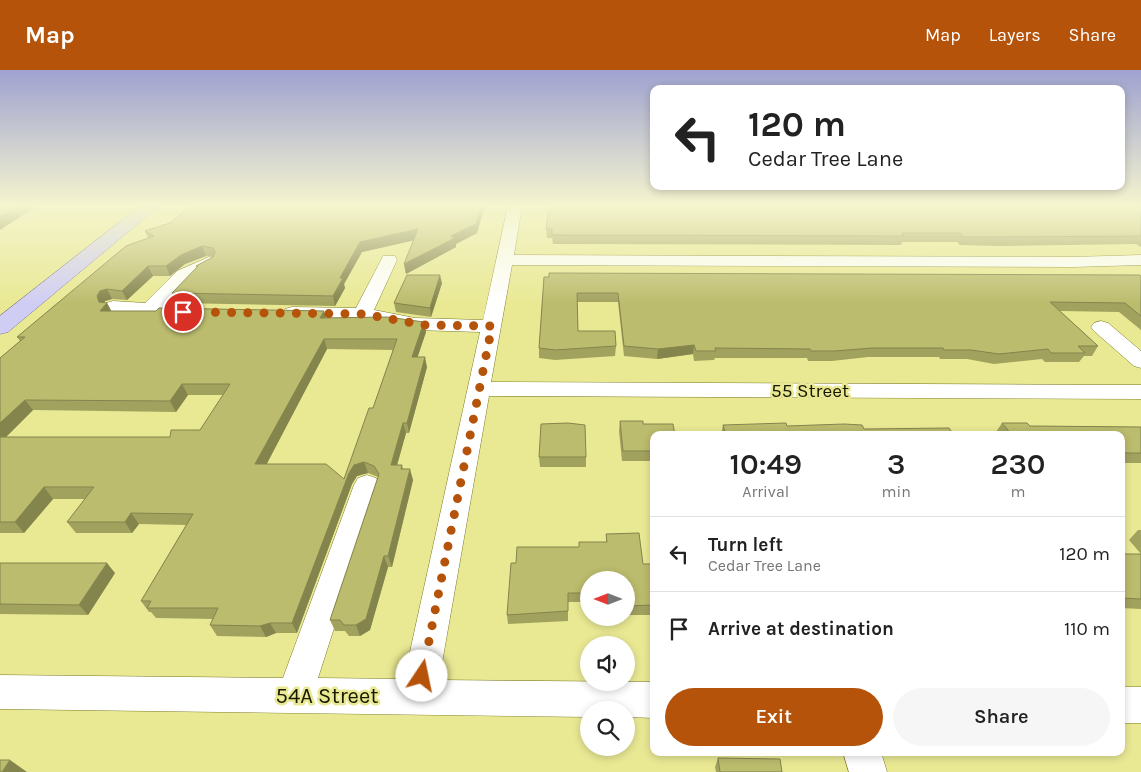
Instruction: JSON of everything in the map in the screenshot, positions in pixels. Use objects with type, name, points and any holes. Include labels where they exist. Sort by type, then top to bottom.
[{"type":"main road","points":[[0,326],[110,239]]},
{"type":"street","points":[[418,696],[509,239]]},
{"type":"street","points":[[363,314],[389,260]]},
{"type":"street","points":[[505,260],[1073,262],[1141,260]]},
{"type":"street","points":[[149,310],[183,275],[209,262]]},
{"type":"street","points":[[113,307],[211,312]]},
{"type":"street","points":[[278,313],[363,314],[424,325],[492,326]]},
{"type":"street","points":[[1101,327],[1141,362]]},
{"type":"street","name":"55 Street","points":[[480,389],[1141,392]]},
{"type":"street","points":[[295,695],[367,485]]},
{"type":"street","name":"54A Street","points":[[0,692],[650,700]]},
{"type":"street","points":[[1125,705],[1141,705]]},
{"type":"street","points":[[863,756],[868,772]]},
{"type":"building","points":[[146,239],[374,239],[360,242],[340,278],[343,278],[333,296],[172,293],[198,266],[196,266],[213,257],[215,252],[213,248],[202,246],[181,255],[166,266],[148,266],[122,291],[107,289],[100,291],[97,296],[99,302],[107,303],[100,311],[156,311],[159,308],[324,311],[320,318],[387,317],[424,322],[412,357],[425,357],[407,423],[403,423],[391,465],[402,465],[401,469],[410,469],[388,556],[384,556],[366,619],[356,625],[344,625],[340,620],[330,620],[379,474],[374,466],[364,462],[354,465],[349,473],[292,623],[270,623],[260,626],[210,625],[218,608],[147,608],[151,601],[141,601],[193,514],[131,513],[125,522],[67,522],[94,487],[44,487],[15,522],[0,522],[0,437],[170,437],[171,430],[200,430],[230,384],[182,384],[170,401],[25,400],[0,423],[0,358],[25,337],[17,337],[126,246]],"holes":[[[324,339],[397,339],[373,408],[369,408],[344,479],[326,464],[255,464]]]},
{"type":"building","points":[[414,239],[454,239],[404,264]]},
{"type":"building","points":[[549,273],[1139,275],[1141,276],[1141,316],[1125,303],[1050,302],[1098,346],[1078,346],[1085,353],[1051,353],[1048,349],[999,354],[971,350],[944,350],[943,348],[872,348],[811,351],[810,349],[715,348],[716,351],[696,351],[694,345],[658,349],[624,346],[618,293],[577,293],[578,331],[615,331],[616,346],[555,350],[539,348],[544,277],[549,277]]},
{"type":"building","points":[[407,275],[440,275],[430,308],[394,303]]},
{"type":"building","points":[[620,421],[643,421],[643,424],[673,424],[674,431],[650,431],[650,451],[623,451]]},
{"type":"building","points":[[568,423],[585,425],[586,457],[539,457],[541,424]]},
{"type":"building","points":[[786,423],[787,426],[844,424],[862,425],[864,429],[949,428],[951,431],[725,431],[723,425]]},
{"type":"building","points":[[1002,423],[1027,423],[1030,426],[1141,427],[1141,453],[1125,453],[1125,431],[1009,431]]},
{"type":"building","points":[[639,533],[643,564],[650,564],[650,605],[635,606],[635,571],[580,571],[580,593],[568,593],[568,611],[507,615],[511,563],[516,563],[517,547],[579,547],[579,542],[607,542],[606,534]]},
{"type":"building","points":[[1125,554],[1141,554],[1141,599],[1125,598]]},
{"type":"building","points":[[0,563],[107,563],[79,605],[0,604]]},
{"type":"building","points":[[718,758],[780,759],[782,772],[720,772]]},
{"type":"building","points":[[0,760],[10,760],[2,772],[0,772]]},
{"type":"route","points":[[183,312],[363,314],[408,324],[492,326],[422,676]]}]
